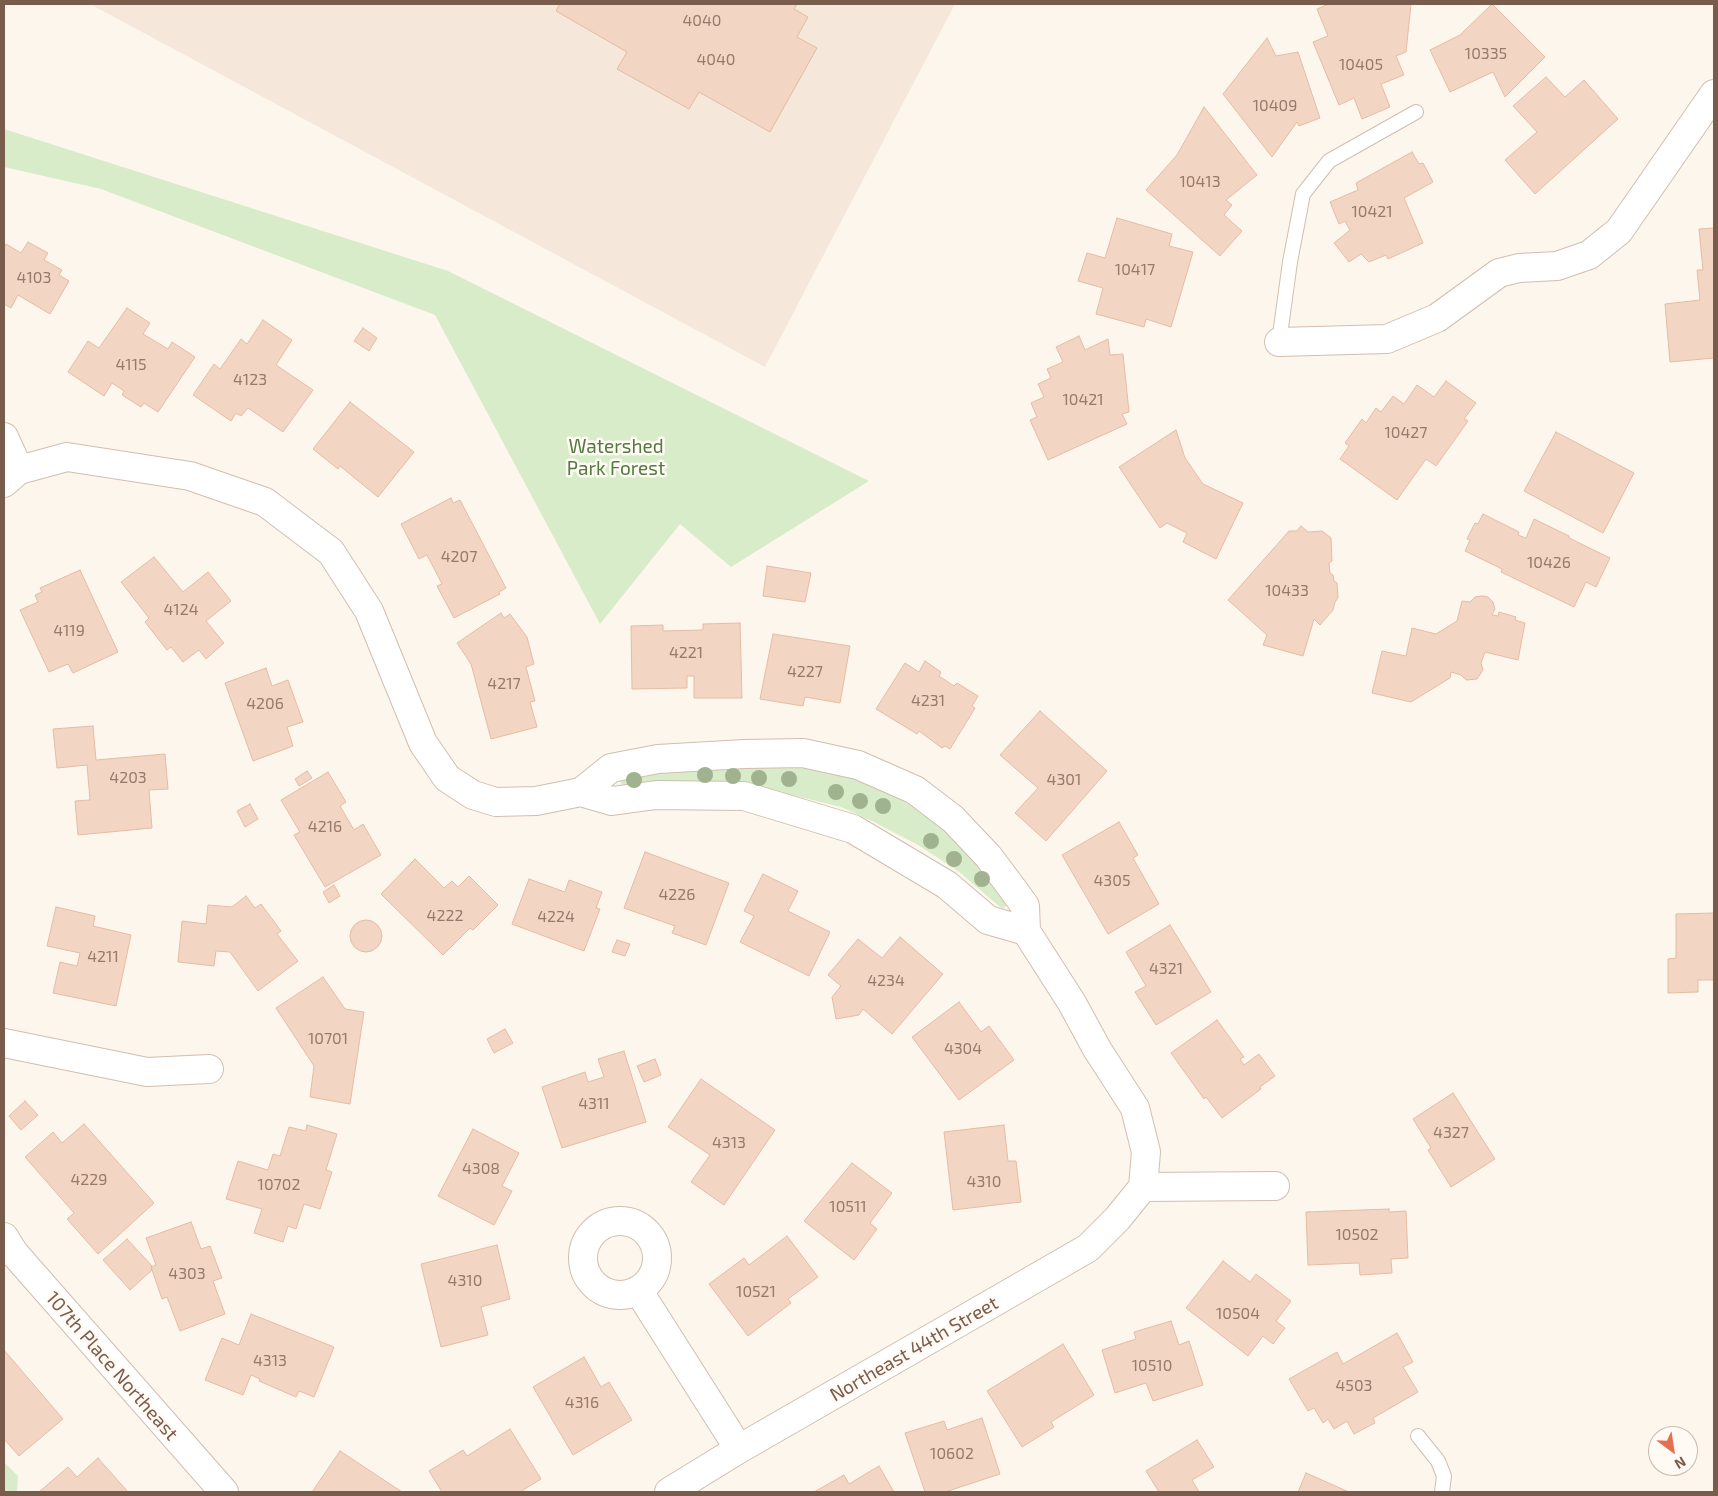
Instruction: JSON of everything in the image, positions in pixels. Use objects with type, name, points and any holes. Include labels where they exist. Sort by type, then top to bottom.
[{"type":"street","points":[[1279,342],[1387,339],[1438,318],[1499,274],[1518,268],[1557,266],[1590,255],[1619,231],[1714,94]]},
{"type":"street","points":[[4,437],[11,476],[67,457],[190,476],[265,502],[331,552],[369,611],[423,743],[447,778],[473,796],[496,802],[536,801],[581,792],[611,768],[658,759],[803,753],[858,765],[915,790],[953,818],[988,856],[1025,906],[1026,931],[1135,1108],[1146,1152],[1143,1187],[1275,1186]]},
{"type":"street","points":[[581,792],[612,801],[656,795],[744,796],[853,829],[947,885],[988,920],[1026,931]]},
{"type":"street","points":[[4,1043],[148,1072],[209,1069]]},
{"type":"street","name":"Northeast 44th Street","points":[[669,1492],[1088,1248],[1117,1219],[1143,1187]]},
{"type":"street","name":"107th Place Northeast","points":[[4,1237],[14,1253],[224,1492]]},
{"type":"street","points":[[638,1290],[739,1450]]},
{"type":"lane","points":[[1279,342],[1290,262],[1304,194],[1329,161],[1416,112]]},
{"type":"lane","points":[[1418,1436],[1438,1461],[1444,1476],[1442,1492]]},
{"type":"shaded area","points":[[90,4],[955,4],[765,367]]},
{"type":"green space","name":"Watershed Park Forest","points":[[4,129],[448,271],[869,481],[731,567],[680,524],[600,624],[435,315],[101,189],[4,167]]},
{"type":"green space","points":[[789,765],[830,771],[882,789],[919,810],[948,834],[980,866],[1007,905],[1004,908],[1000,907],[958,871],[918,845],[841,807],[796,796],[738,787],[653,783],[623,785],[620,782],[624,777],[678,768]]},
{"type":"green space","points":[[4,1462],[18,1476],[17,1492],[4,1492]]},
{"type":"building","points":[[560,4],[797,4],[794,9],[808,17],[797,37],[817,48],[770,132],[699,92],[689,109],[617,69],[627,52],[556,11]]},
{"type":"building","points":[[1329,4],[1411,4],[1406,52],[1396,56],[1404,75],[1381,84],[1390,107],[1362,119],[1354,98],[1339,105],[1313,42],[1328,36],[1317,9]]},
{"type":"building","points":[[1492,4],[1545,57],[1505,97],[1493,72],[1450,92],[1430,50],[1460,35]]},
{"type":"building","points":[[1267,38],[1276,56],[1298,52],[1320,118],[1299,126],[1297,122],[1272,157],[1223,94]]},
{"type":"building","points":[[1546,77],[1565,97],[1584,80],[1618,119],[1535,194],[1505,160],[1537,132],[1513,106]]},
{"type":"building","points":[[1204,107],[1257,175],[1226,200],[1232,205],[1224,215],[1242,231],[1220,256],[1146,190],[1177,155]]},
{"type":"building","points":[[1412,152],[1419,164],[1423,163],[1433,182],[1404,198],[1423,243],[1388,259],[1386,255],[1369,262],[1361,254],[1349,262],[1334,243],[1350,230],[1345,221],[1339,224],[1330,202],[1358,190],[1356,183]]},
{"type":"building","points":[[1117,218],[1172,234],[1169,246],[1193,252],[1171,327],[1146,319],[1144,327],[1096,314],[1103,288],[1078,281],[1087,253],[1105,258]]},
{"type":"building","points":[[1714,228],[1714,358],[1670,362],[1665,304],[1700,300],[1697,270],[1703,270],[1699,229]]},
{"type":"building","points":[[28,242],[48,253],[44,260],[62,270],[59,275],[69,281],[50,314],[18,295],[11,308],[4,304],[4,248],[6,244],[21,253]]},
{"type":"building","points":[[127,308],[150,323],[143,334],[168,349],[172,342],[195,357],[158,412],[144,403],[141,407],[122,395],[124,391],[112,383],[104,396],[68,372],[88,341],[99,348]]},
{"type":"building","points":[[263,320],[292,340],[276,365],[313,390],[283,432],[248,408],[241,416],[236,413],[231,421],[193,395],[214,364],[220,369],[241,339],[247,344]]},
{"type":"building","points":[[363,328],[377,338],[369,351],[354,341]]},
{"type":"building","points":[[1079,336],[1085,350],[1108,339],[1110,355],[1123,354],[1129,412],[1122,414],[1127,424],[1048,460],[1030,420],[1037,417],[1031,403],[1044,397],[1038,384],[1051,378],[1047,369],[1063,362],[1056,347]]},
{"type":"building","points":[[1446,381],[1476,403],[1464,419],[1468,421],[1436,466],[1426,459],[1397,500],[1340,459],[1349,446],[1345,443],[1362,419],[1366,423],[1376,408],[1381,412],[1393,396],[1404,404],[1417,385],[1434,397]]},
{"type":"building","points":[[350,402],[414,452],[378,497],[340,466],[338,469],[313,449]]},
{"type":"building","points":[[1176,430],[1185,458],[1203,484],[1243,503],[1216,559],[1183,542],[1187,533],[1167,523],[1160,528],[1119,467]]},
{"type":"building","points":[[1556,432],[1634,473],[1603,533],[1524,491]]},
{"type":"building","points":[[451,498],[453,503],[460,500],[506,588],[499,592],[500,594],[454,618],[437,586],[442,584],[427,555],[419,559],[401,524]]},
{"type":"building","points":[[1483,514],[1519,532],[1518,535],[1526,538],[1534,519],[1610,558],[1596,587],[1586,582],[1574,607],[1501,572],[1502,569],[1465,551],[1470,540],[1467,539],[1475,523],[1478,524]]},
{"type":"building","points":[[1301,526],[1308,532],[1322,531],[1331,538],[1332,561],[1329,563],[1330,573],[1337,583],[1338,598],[1333,610],[1320,625],[1314,619],[1303,656],[1263,645],[1267,635],[1228,600],[1289,531],[1297,531]]},
{"type":"building","points":[[154,557],[183,592],[208,572],[231,601],[206,621],[224,643],[206,659],[199,650],[183,662],[171,647],[167,650],[145,622],[149,618],[121,582]]},
{"type":"building","points":[[767,566],[811,573],[805,602],[763,596]]},
{"type":"building","points":[[80,570],[118,652],[73,673],[68,664],[49,672],[20,610],[38,602],[35,595],[42,592],[40,588]]},
{"type":"building","points":[[1475,597],[1488,597],[1493,602],[1495,609],[1492,615],[1498,616],[1499,612],[1516,617],[1515,620],[1525,623],[1518,660],[1485,652],[1481,663],[1483,670],[1477,679],[1466,680],[1461,675],[1451,672],[1450,678],[1411,702],[1372,693],[1382,651],[1406,656],[1412,628],[1436,634],[1457,621],[1462,601],[1470,602]]},
{"type":"building","points":[[501,613],[504,618],[510,614],[527,637],[534,664],[526,667],[535,701],[530,702],[537,727],[491,739],[471,664],[457,643]]},
{"type":"building","points":[[740,623],[742,698],[694,698],[694,676],[687,676],[687,688],[632,689],[631,626],[663,625],[663,631],[703,630],[703,624]]},
{"type":"building","points":[[773,634],[850,646],[840,703],[805,697],[803,706],[760,699]]},
{"type":"building","points":[[925,661],[941,672],[939,676],[954,686],[957,683],[978,696],[972,706],[975,708],[950,749],[945,746],[942,748],[919,731],[917,734],[876,709],[905,663],[919,672]]},
{"type":"building","points":[[266,668],[272,686],[288,680],[303,722],[287,727],[293,746],[253,761],[225,683]]},
{"type":"building","points":[[1040,711],[1107,771],[1046,841],[1015,813],[1038,788],[1000,755]]},
{"type":"building","points":[[93,726],[96,760],[165,754],[168,789],[149,790],[152,828],[78,835],[75,801],[90,800],[87,765],[57,768],[53,729]]},
{"type":"building","points":[[307,771],[312,778],[299,786],[295,779]]},
{"type":"building","points":[[328,772],[346,802],[340,806],[354,830],[363,824],[381,855],[325,887],[294,835],[300,832],[281,800]]},
{"type":"building","points":[[250,804],[258,819],[245,827],[237,811]]},
{"type":"building","points":[[1119,822],[1138,855],[1133,858],[1159,904],[1108,934],[1062,855]]},
{"type":"building","points":[[645,852],[729,883],[706,945],[672,933],[675,926],[624,908]]},
{"type":"building","points":[[415,859],[444,888],[452,881],[458,887],[469,876],[498,905],[473,930],[470,928],[443,955],[381,894]]},
{"type":"building","points":[[763,874],[798,891],[788,911],[830,932],[809,976],[740,942],[754,916],[744,911]]},
{"type":"building","points":[[529,879],[565,892],[569,880],[602,892],[596,908],[600,909],[584,951],[512,924]]},
{"type":"building","points":[[334,885],[340,896],[329,903],[323,892]]},
{"type":"building","points":[[246,896],[255,908],[261,904],[281,931],[277,934],[298,961],[258,991],[230,952],[216,951],[214,966],[178,962],[182,921],[206,924],[208,905],[232,907]]},
{"type":"building","points":[[56,907],[95,916],[93,926],[131,935],[116,1006],[53,993],[60,962],[77,966],[80,953],[47,946]]},
{"type":"building","points":[[1714,913],[1714,980],[1698,980],[1698,992],[1668,993],[1668,959],[1676,958],[1676,914]]},
{"type":"building","points":[[366,920],[378,924],[382,936],[378,948],[366,952],[354,948],[350,936],[354,924]]},
{"type":"building","points":[[1170,925],[1211,992],[1156,1025],[1135,992],[1146,986],[1126,952]]},
{"type":"building","points":[[900,937],[943,974],[892,1034],[863,1009],[859,1015],[836,1019],[832,997],[841,986],[828,975],[858,939],[882,958]]},
{"type":"building","points":[[617,940],[630,944],[625,956],[612,952]]},
{"type":"building","points":[[323,977],[345,1009],[364,1012],[350,1104],[310,1097],[314,1066],[276,1008]]},
{"type":"building","points":[[959,1002],[981,1032],[989,1026],[1014,1060],[959,1100],[912,1037]]},
{"type":"building","points":[[1217,1020],[1244,1057],[1240,1059],[1244,1065],[1259,1054],[1275,1076],[1222,1118],[1206,1097],[1204,1099],[1171,1053]]},
{"type":"building","points":[[505,1029],[513,1043],[494,1053],[487,1039]]},
{"type":"building","points":[[624,1051],[646,1122],[562,1148],[542,1087],[585,1072],[588,1082],[604,1077],[598,1059]]},
{"type":"building","points":[[655,1059],[661,1075],[644,1082],[637,1066]]},
{"type":"building","points":[[701,1079],[775,1130],[724,1205],[691,1182],[710,1155],[668,1127]]},
{"type":"building","points":[[1453,1093],[1495,1159],[1451,1187],[1428,1150],[1431,1148],[1413,1119]]},
{"type":"building","points":[[25,1101],[38,1115],[21,1130],[9,1116]]},
{"type":"building","points":[[84,1124],[154,1203],[98,1254],[67,1219],[74,1213],[25,1157],[53,1132],[62,1143]]},
{"type":"building","points":[[307,1125],[337,1134],[326,1170],[332,1172],[320,1209],[304,1204],[296,1229],[288,1226],[283,1242],[254,1233],[262,1209],[226,1199],[238,1161],[268,1170],[273,1154],[280,1156],[289,1127],[306,1131]]},
{"type":"building","points":[[1004,1125],[1008,1161],[1016,1161],[1021,1202],[953,1210],[944,1132]]},
{"type":"building","points":[[473,1129],[519,1153],[502,1186],[512,1191],[494,1225],[438,1196]]},
{"type":"building","points":[[852,1163],[892,1193],[870,1223],[877,1229],[854,1260],[804,1221]]},
{"type":"building","points":[[1389,1209],[1389,1212],[1406,1211],[1408,1258],[1391,1259],[1392,1273],[1360,1275],[1359,1263],[1308,1265],[1306,1212]]},
{"type":"building","points":[[191,1222],[201,1249],[210,1246],[222,1278],[213,1281],[225,1314],[180,1331],[167,1297],[162,1299],[151,1267],[156,1265],[146,1238]]},
{"type":"building","points":[[787,1236],[818,1277],[788,1299],[791,1303],[748,1336],[709,1284],[744,1258],[749,1265]]},
{"type":"building","points":[[127,1239],[152,1266],[152,1270],[130,1290],[103,1260]]},
{"type":"building","points":[[497,1245],[510,1299],[481,1307],[488,1335],[441,1347],[421,1264]]},
{"type":"building","points":[[1223,1261],[1250,1282],[1256,1274],[1291,1301],[1276,1321],[1285,1328],[1273,1344],[1263,1336],[1248,1356],[1186,1308]]},
{"type":"building","points":[[251,1314],[334,1347],[314,1397],[299,1391],[296,1397],[259,1381],[260,1379],[251,1375],[243,1395],[205,1380],[222,1338],[239,1345]]},
{"type":"building","points":[[1171,1321],[1179,1345],[1189,1341],[1203,1385],[1153,1401],[1146,1383],[1115,1393],[1102,1350],[1136,1339],[1134,1332]]},
{"type":"building","points":[[1397,1333],[1413,1362],[1403,1367],[1418,1392],[1373,1418],[1375,1423],[1354,1434],[1347,1421],[1334,1429],[1328,1419],[1323,1423],[1314,1408],[1308,1411],[1289,1379],[1337,1352],[1343,1364]]},
{"type":"building","points":[[1063,1344],[1094,1395],[1051,1422],[1054,1427],[1022,1447],[987,1391]]},
{"type":"building","points":[[4,1350],[63,1419],[19,1456],[4,1439]]},
{"type":"building","points":[[584,1357],[601,1387],[609,1382],[632,1420],[573,1455],[533,1387]]},
{"type":"building","points":[[982,1418],[1000,1474],[945,1492],[925,1492],[905,1433],[944,1421],[947,1430]]},
{"type":"building","points":[[510,1429],[541,1479],[520,1492],[442,1492],[429,1471],[463,1450],[467,1456]]},
{"type":"building","points":[[1197,1440],[1214,1467],[1192,1480],[1199,1492],[1159,1492],[1146,1471]]},
{"type":"building","points":[[340,1451],[402,1492],[312,1492]]},
{"type":"building","points":[[98,1458],[128,1492],[39,1492],[68,1467],[77,1477]]},
{"type":"building","points":[[879,1466],[894,1492],[814,1492],[844,1475],[849,1484]]},
{"type":"building","points":[[1306,1473],[1349,1492],[1298,1492]]}]
